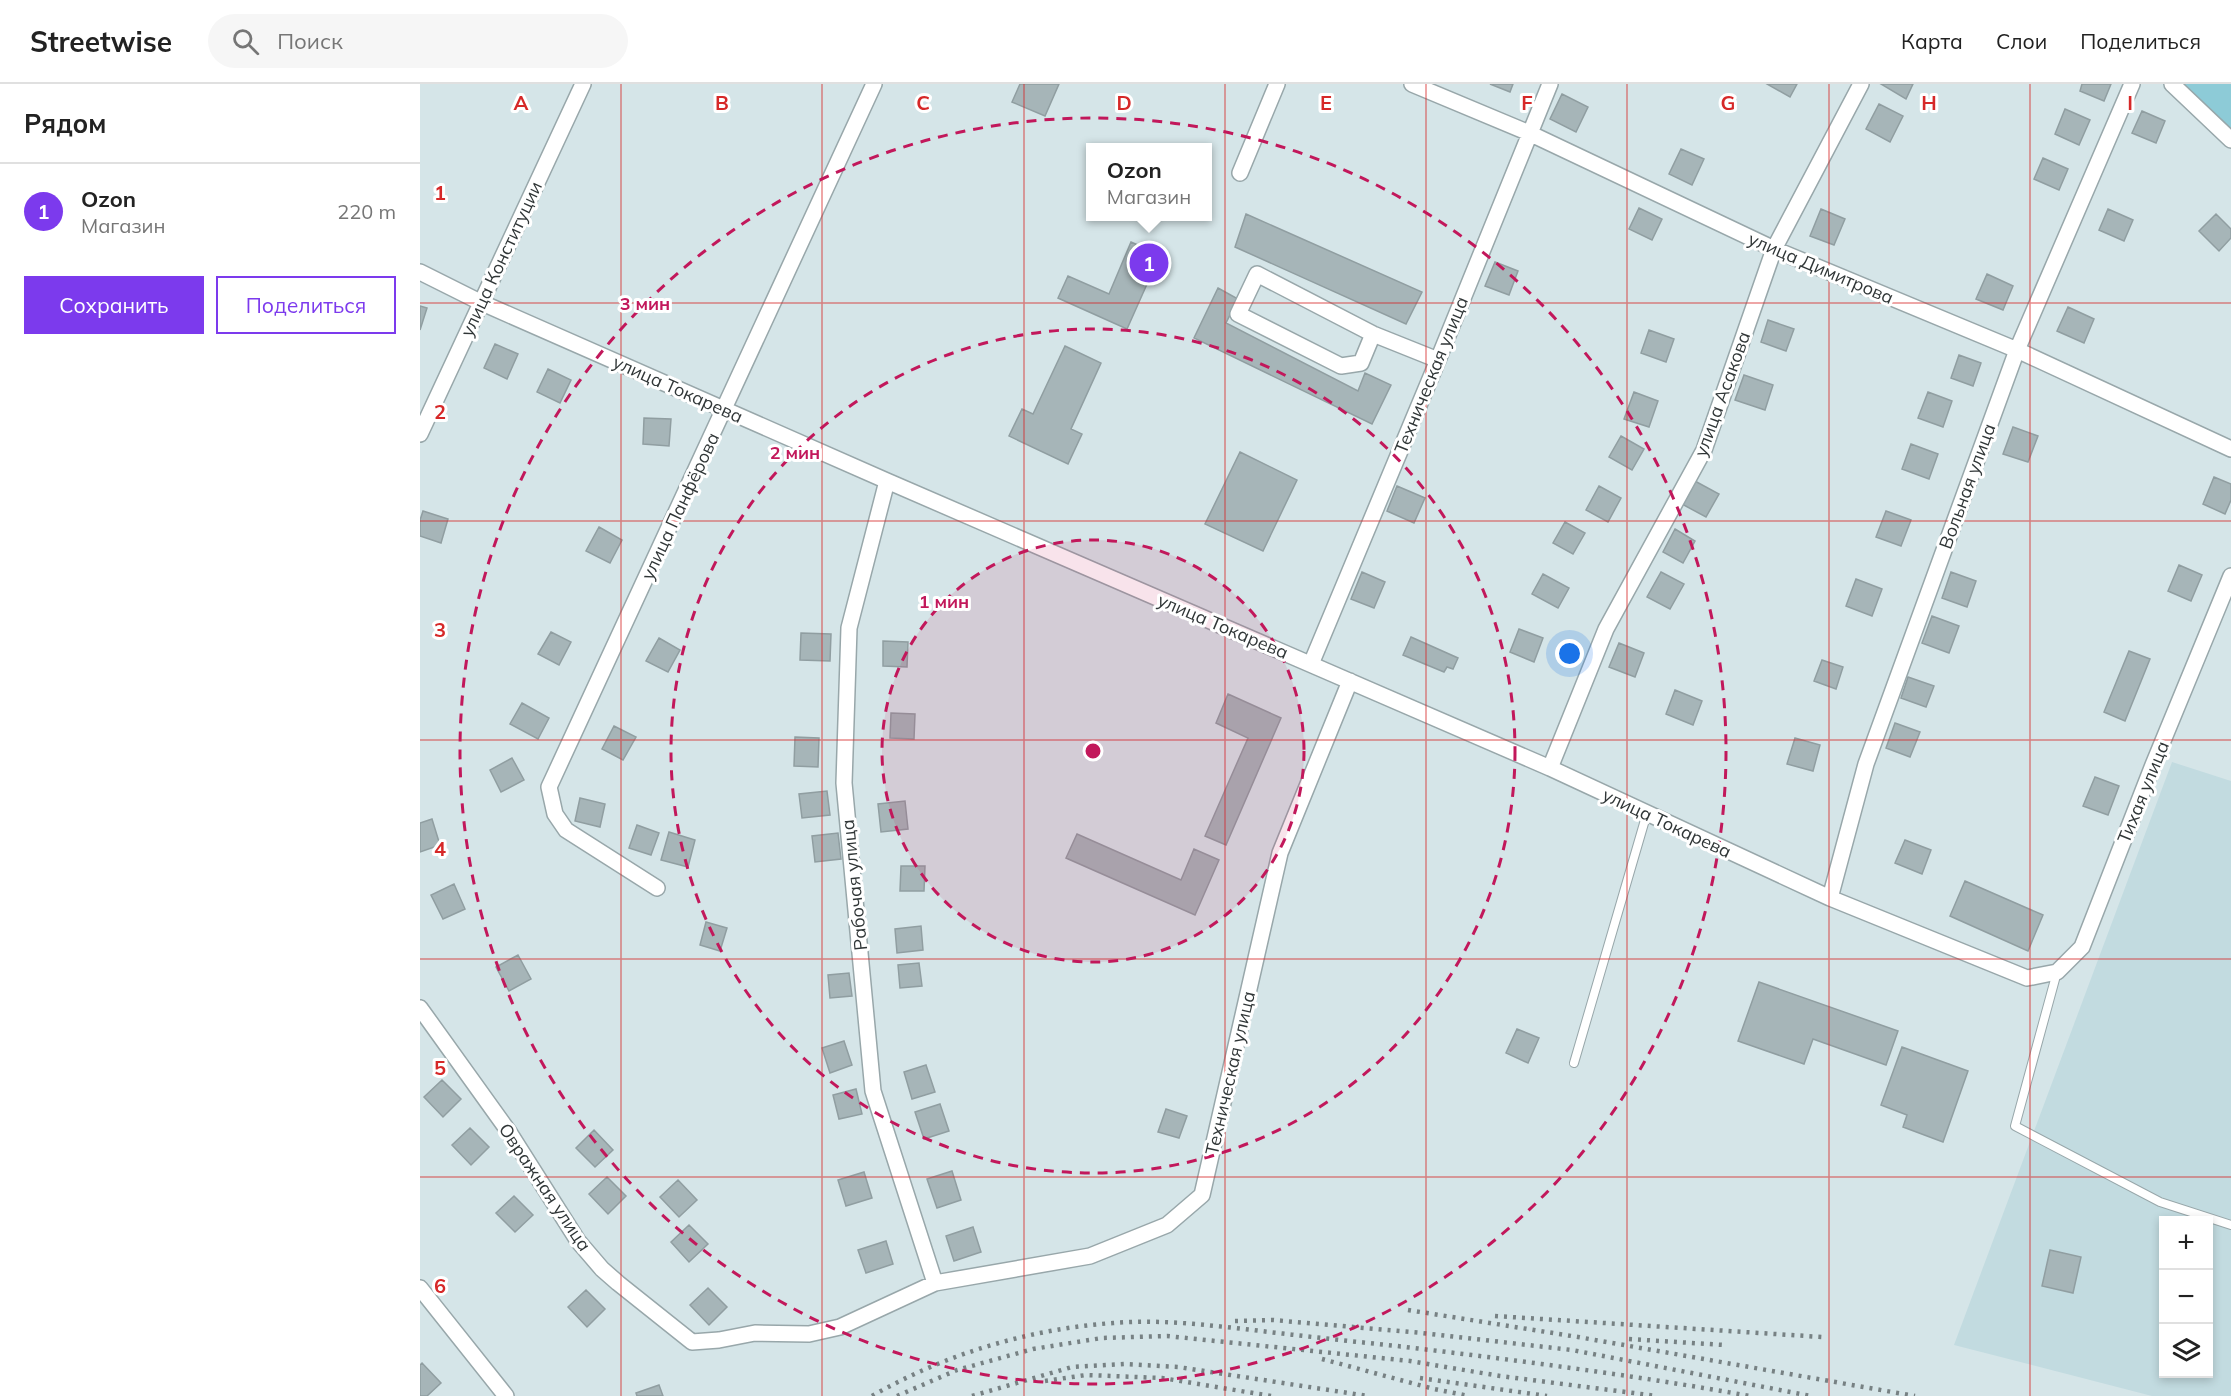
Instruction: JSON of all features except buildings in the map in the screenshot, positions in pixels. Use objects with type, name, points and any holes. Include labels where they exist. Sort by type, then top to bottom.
[{"type":"street","name":"улица Конституции","points":[[420,434],[583,84]]},
{"type":"street","name":"улица Панфёрова","points":[[657,888],[566,830],[555,814],[549,787],[874,84]]},
{"type":"street","points":[[1240,173],[1277,84]]},
{"type":"street","name":"улица Димитрова","points":[[1412,84],[1529,133],[1774,249],[2016,350],[2231,449]]},
{"type":"street","name":"Техническая улица","points":[[1311,664],[1550,84]]},
{"type":"street","name":"улица Асакова","points":[[1550,768],[1606,629],[1704,450],[1774,249],[1861,84]]},
{"type":"street","name":"Вольная улица","points":[[1830,898],[1866,764],[2016,350],[2132,84]]},
{"type":"street","points":[[2172,84],[2231,140]]},
{"type":"street","name":"улица Токарева","points":[[420,272],[480,302],[887,482],[1550,768],[1830,898],[2027,978],[2057,972]]},
{"type":"street","points":[[1373,334],[1361,363],[1341,366],[1238,314],[1257,274],[1373,334],[1438,360]]},
{"type":"street","name":"Рабочая улица","points":[[887,482],[849,628],[843,783],[873,1091],[935,1283]]},
{"type":"street","name":"Тихая улица","points":[[2057,972],[2082,947],[2152,765],[2231,576]]},
{"type":"street","name":"Техническая улица","points":[[935,1283],[1090,1256],[1167,1225],[1202,1195],[1280,853],[1350,681]]},
{"type":"street","name":"Овражная улица","points":[[420,1008],[509,1132],[578,1241],[618,1284],[692,1342],[719,1341],[755,1333],[809,1334],[840,1327],[935,1283]]},
{"type":"street","points":[[420,1288],[506,1396]]},
{"type":"lane","points":[[1574,1063],[1647,813]]},
{"type":"lane","points":[[2057,972],[2015,1126],[2160,1202],[2231,1225]]},
{"type":"shaded area","points":[[2172,84],[2231,84],[2231,140]]},
{"type":"shaded area","points":[[2172,762],[2231,781],[2231,1396],[2152,1396],[1954,1345]]},
{"type":"railway","points":[[1408,1310],[1578,1337],[1915,1396]]},
{"type":"railway","points":[[1495,1316],[1822,1337]]},
{"type":"railway","points":[[1235,1321],[1273,1320],[1422,1333],[1572,1350],[1811,1396]]},
{"type":"railway","points":[[872,1396],[929,1368],[988,1346],[1082,1326],[1148,1322],[1218,1326],[1441,1351],[1530,1362],[1750,1396]]},
{"type":"railway","points":[[897,1396],[957,1370],[1033,1349],[1102,1338],[1167,1336],[1410,1361],[1500,1376],[1657,1396]]},
{"type":"railway","points":[[1629,1339],[1724,1345]]},
{"type":"railway","points":[[1322,1359],[1469,1396]]},
{"type":"railway","points":[[972,1396],[1072,1367],[1124,1364],[1178,1367],[1368,1396]]},
{"type":"railway","points":[[1045,1381],[1086,1375],[1162,1378],[1271,1396]]},
{"type":"railway","points":[[1420,1378],[1547,1396]]},
{"type":"place","name":"Ozon","points":[[1149,263]]}]
